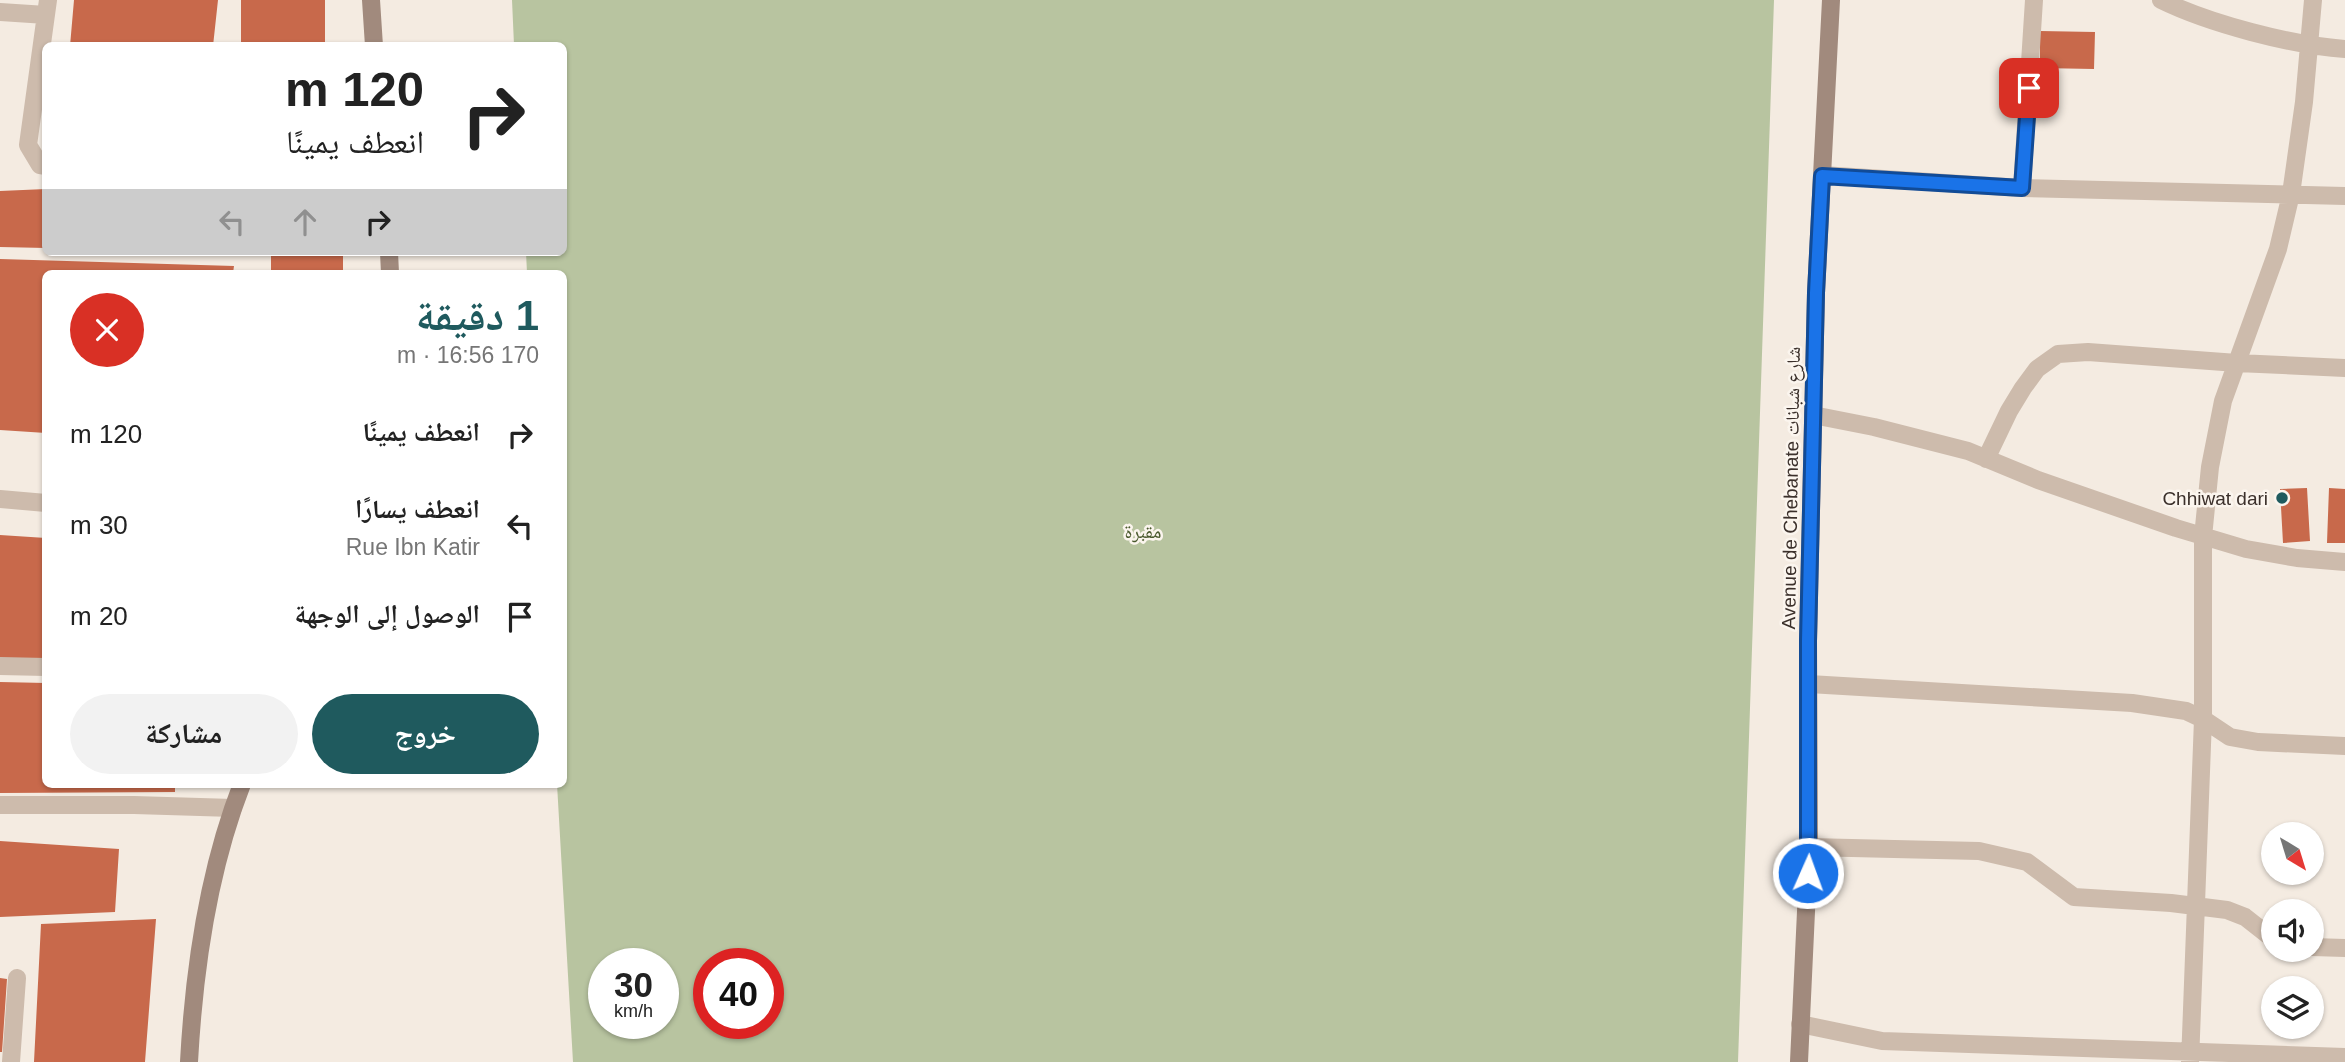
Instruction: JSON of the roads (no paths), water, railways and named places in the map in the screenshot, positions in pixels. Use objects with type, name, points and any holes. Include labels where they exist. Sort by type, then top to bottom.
[{"type":"street","points":[[372,0],[374,42]]},
{"type":"street","name":"Avenue de Chebanate شارع شبانات","points":[[1799,1062],[1809,847],[1813,415],[1831,0]]},
{"type":"street","points":[[2022,188],[2034,0]]},
{"type":"street","points":[[2161,0],[2228,24],[2311,46],[2345,49]]},
{"type":"street","points":[[2190,1057],[2203,719],[2203,537],[2215,432],[2223,401],[2278,248],[2291,194],[2311,46],[2313,0]]},
{"type":"street","points":[[0,12],[47,7],[42,42]]},
{"type":"street","points":[[42,43],[28,145],[42,165]]},
{"type":"street","points":[[1822,176],[2022,188],[2345,196]]},
{"type":"street","points":[[1986,459],[2023,388],[2037,369],[2058,354],[2088,352],[2345,368]]},
{"type":"street","points":[[1813,415],[1968,451],[2038,480],[2203,537],[2246,549],[2297,558],[2345,562]]},
{"type":"street","points":[[0,499],[42,503]]},
{"type":"street","points":[[0,666],[42,667]]},
{"type":"street","points":[[1809,684],[2132,703],[2186,712],[2203,719],[2230,737],[2258,742],[2345,746]]},
{"type":"street","points":[[189,1062],[192,1005],[210,895],[240,788]]},
{"type":"street","points":[[0,805],[233,808]]},
{"type":"street","points":[[1809,847],[1979,850],[2027,862],[2074,897],[2227,910],[2245,917],[2261,930]]},
{"type":"street","points":[[2324,947],[2345,948]]},
{"type":"street","points":[[11,1062],[17,978]]},
{"type":"street","points":[[1800,1024],[1882,1041],[2190,1057],[2345,1057]]},
{"type":"place","name":"Chhiwat dari","points":[[2282,498]]},
{"type":"park label","name":"مقبرة","points":[[1143,531]]}]
